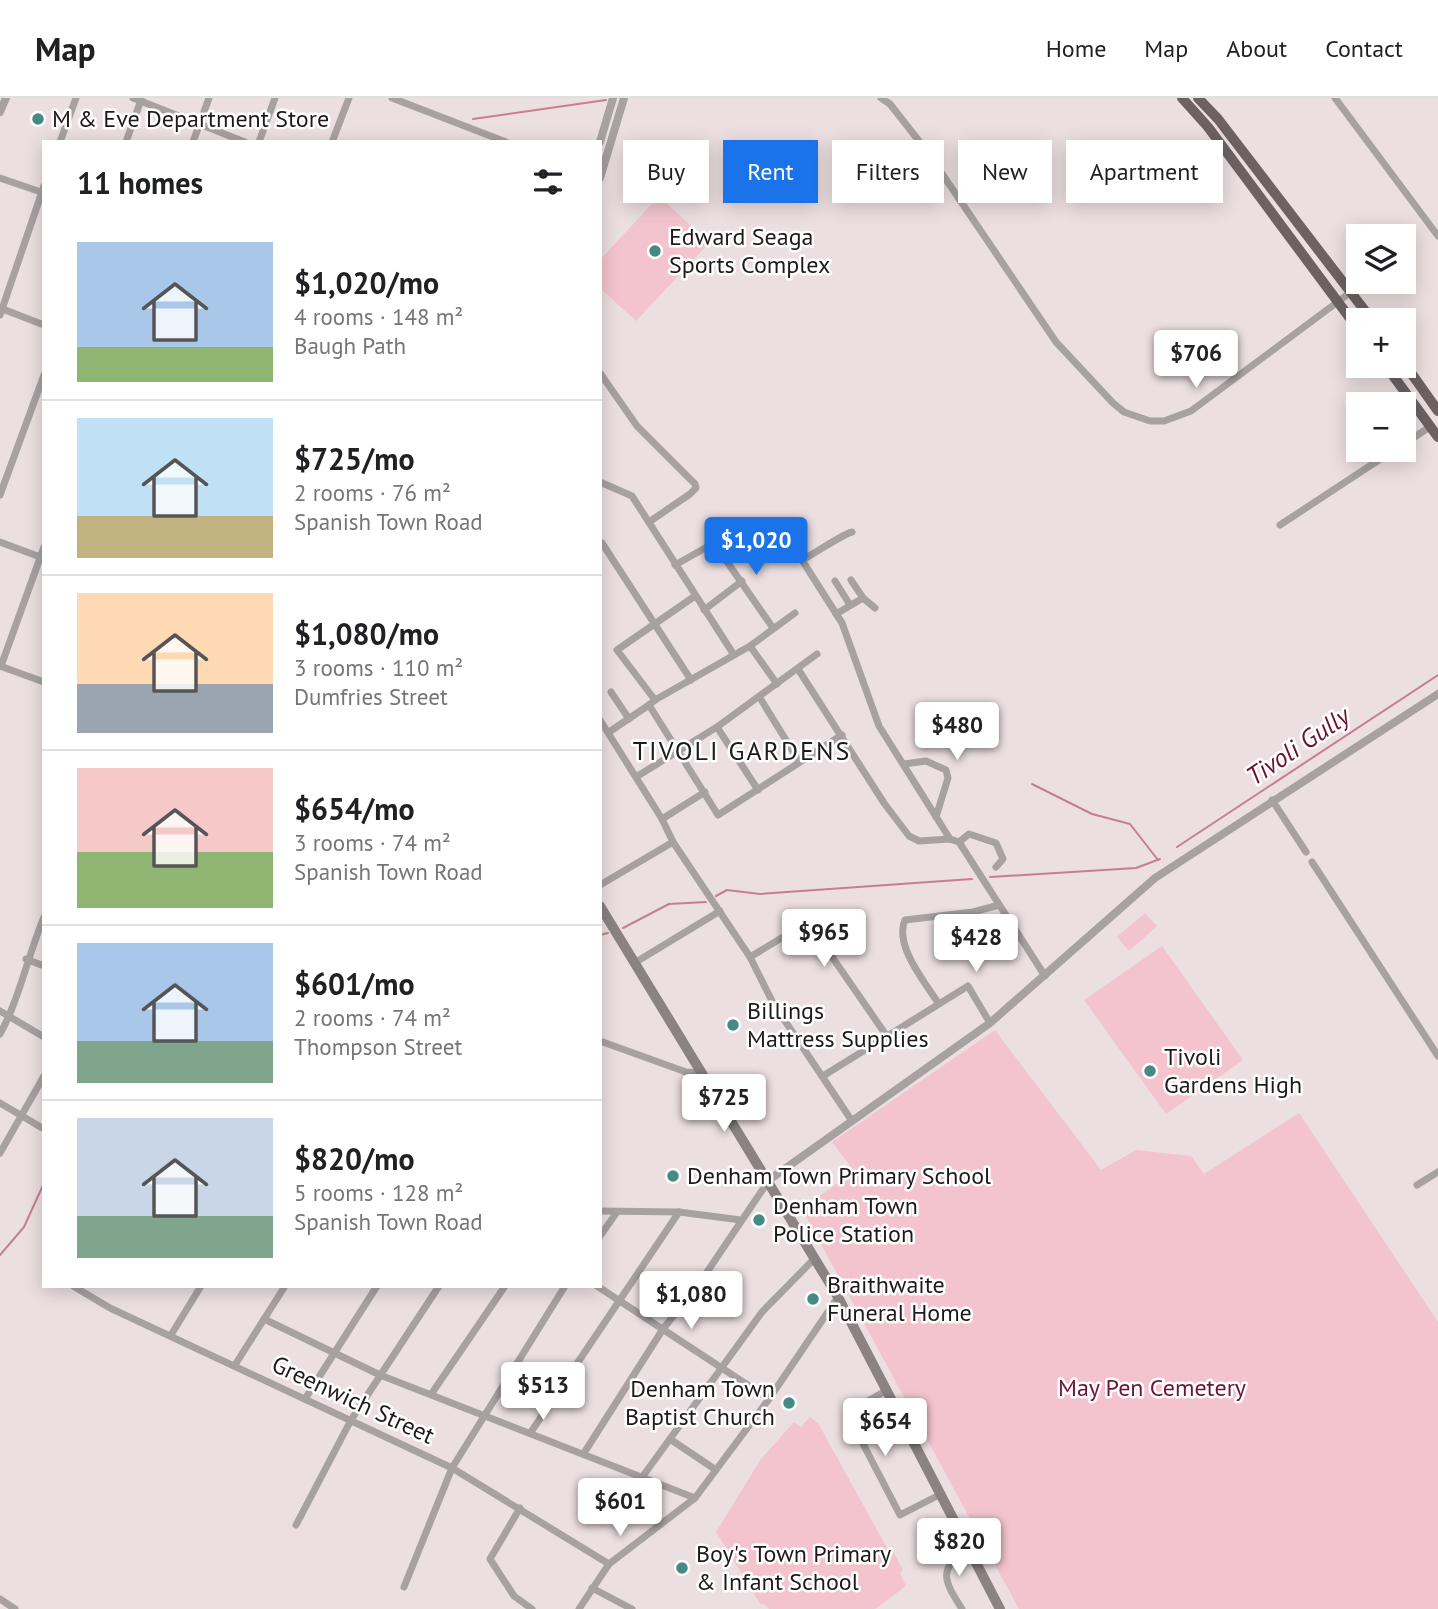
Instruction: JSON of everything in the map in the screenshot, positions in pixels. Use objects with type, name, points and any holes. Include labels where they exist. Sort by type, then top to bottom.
[{"type":"highway","points":[[1182,98],[1208,128],[1346,313]]},
{"type":"highway","points":[[1198,98],[1218,119],[1346,285]]},
{"type":"highway","points":[[1395,378],[1438,436]]},
{"type":"highway","points":[[1415,378],[1438,411]]},
{"type":"main road","points":[[602,908],[838,1297],[1000,1609]]},
{"type":"street","points":[[0,112],[5,98]]},
{"type":"street","points":[[61,140],[76,98]]},
{"type":"street","points":[[194,140],[209,98]]},
{"type":"street","points":[[260,140],[275,98]]},
{"type":"street","points":[[333,140],[349,98]]},
{"type":"street","points":[[392,98],[501,140]]},
{"type":"street","points":[[601,140],[613,98]]},
{"type":"street","points":[[602,172],[624,98]]},
{"type":"street","points":[[881,98],[890,104],[926,150],[1056,342],[1124,412],[1150,421],[1164,421],[1191,411],[1348,294]]},
{"type":"street","points":[[1335,98],[1438,236]]},
{"type":"street","points":[[127,140],[139,99],[240,140]]},
{"type":"street","points":[[605,128],[615,131]]},
{"type":"street","points":[[0,178],[42,190]]},
{"type":"street","points":[[42,193],[1,311],[42,324]]},
{"type":"street","points":[[602,376],[652,443],[695,484],[696,488],[690,494],[649,522]]},
{"type":"street","points":[[0,495],[42,380]]},
{"type":"street","points":[[1416,436],[1431,426]]},
{"type":"street","points":[[1280,525],[1376,462]]},
{"type":"street","points":[[602,483],[632,496],[734,655]]},
{"type":"street","points":[[779,532],[802,560],[850,639],[880,726],[950,838]]},
{"type":"street","points":[[802,560],[828,547],[844,534],[852,532]]},
{"type":"street","points":[[0,542],[42,558],[0,666],[42,681]]},
{"type":"street","points":[[675,565],[714,543],[773,628]]},
{"type":"street","points":[[602,544],[657,624],[691,680]]},
{"type":"street","points":[[851,579],[863,598],[875,608]]},
{"type":"street","points":[[704,610],[742,581]]},
{"type":"street","points":[[835,581],[850,605]]},
{"type":"street","points":[[695,596],[617,650],[652,703],[677,751],[718,815],[842,735]]},
{"type":"street","points":[[836,614],[863,598]]},
{"type":"street","points":[[609,732],[652,703],[750,646],[796,613]]},
{"type":"street","points":[[750,646],[777,684]]},
{"type":"street","points":[[636,777],[760,698],[817,654]]},
{"type":"street","points":[[798,668],[884,803],[912,839],[950,838],[959,842],[1045,976]]},
{"type":"street","points":[[611,692],[629,719]]},
{"type":"street","points":[[584,1453],[663,1329],[701,1281],[769,1180],[990,1023],[1155,878],[1438,694]]},
{"type":"street","points":[[760,698],[799,761]]},
{"type":"street","points":[[602,723],[662,819],[673,842],[750,957],[773,1003],[852,1121]]},
{"type":"street","points":[[717,727],[758,790]]},
{"type":"street","points":[[904,764],[926,761],[946,771],[948,778],[936,817]]},
{"type":"street","points":[[662,819],[705,792]]},
{"type":"street","points":[[1272,800],[1306,852]]},
{"type":"street","points":[[959,842],[969,834],[996,843],[1003,859],[996,867]]},
{"type":"street","points":[[602,884],[673,842]]},
{"type":"street","points":[[1312,862],[1438,1056]]},
{"type":"street","points":[[938,1003],[902,937],[905,920],[973,912],[999,905]]},
{"type":"street","points":[[636,962],[720,911]]},
{"type":"street","points":[[0,1034],[10,1017],[26,960],[42,922]]},
{"type":"street","points":[[750,957],[808,922],[886,1035]]},
{"type":"street","points":[[26,960],[42,965]]},
{"type":"street","points":[[823,1076],[968,986],[990,1023]]},
{"type":"street","points":[[0,1011],[42,1036]]},
{"type":"street","points":[[602,1042],[686,1072],[703,1073]]},
{"type":"street","points":[[0,1153],[42,1080]]},
{"type":"street","points":[[0,1103],[42,1128]]},
{"type":"street","points":[[1417,1185],[1438,1172]]},
{"type":"street","points":[[602,1211],[679,1212],[740,1220]]},
{"type":"street","points":[[602,1233],[617,1212]]},
{"type":"street","points":[[531,1432],[679,1212]]},
{"type":"street","points":[[643,1476],[762,1312],[815,1258]]},
{"type":"street","name":"Greenwich Street","points":[[76,1288],[110,1308],[452,1468],[609,1564]]},
{"type":"street","points":[[171,1335],[200,1288]]},
{"type":"street","points":[[235,1365],[284,1288]]},
{"type":"street","points":[[305,1399],[376,1288]]},
{"type":"street","points":[[296,1525],[351,1420],[438,1288]]},
{"type":"street","points":[[432,1393],[504,1288]]},
{"type":"street","points":[[404,1587],[452,1468],[564,1288]]},
{"type":"street","points":[[600,1288],[769,1399]]},
{"type":"street","points":[[579,1609],[609,1564],[695,1498],[769,1399],[838,1297]]},
{"type":"street","name":"Greenwich Street","points":[[264,1319],[380,1375],[432,1393],[482,1416],[531,1432],[695,1498]]},
{"type":"street","points":[[887,1390],[847,1413],[856,1434],[900,1515],[942,1494]]},
{"type":"street","points":[[670,1439],[716,1470]]},
{"type":"street","points":[[520,1508],[490,1559],[514,1596],[532,1609]]},
{"type":"street","points":[[962,1609],[946,1584],[945,1576],[949,1566],[968,1546]]},
{"type":"street","points":[[592,1588],[632,1609]]},
{"type":"street","points":[[0,1599],[15,1609]]},
{"type":"green space","name":"Edward Seaga Sports Complex","points":[[653,203],[666,203],[709,243],[636,321],[602,290],[602,258]]},
{"type":"green space","points":[[1145,913],[1157,926],[1129,951],[1117,937]]},
{"type":"green space","points":[[1162,946],[1243,1060],[1166,1114],[1084,1000]]},
{"type":"green space","name":"May Pen Cemetery","points":[[995,1030],[1101,1170],[1136,1150],[1191,1156],[1204,1174],[1299,1113],[1438,1322],[1438,1609],[1019,1609],[802,1209],[854,1171],[832,1142]]},
{"type":"green space","points":[[810,1417],[818,1423],[887,1548],[891,1548],[903,1570],[900,1573],[906,1586],[875,1609],[769,1609],[764,1604],[761,1605],[716,1532],[761,1459],[794,1422],[801,1427]]},
{"type":"waterway","points":[[473,119],[606,100]]},
{"type":"waterway","name":"Tivoli Gully","points":[[1177,847],[1438,675]]},
{"type":"waterway","points":[[1032,784],[1092,814],[1130,824],[1158,860]]},
{"type":"waterway","name":"Tivoli Gully","points":[[990,877],[1136,868],[1160,859]]},
{"type":"waterway","name":"Tivoli Gully","points":[[716,896],[727,890],[760,894],[972,879]]},
{"type":"waterway","name":"Tivoli Gully","points":[[623,928],[669,904],[706,902]]},
{"type":"waterway","name":"Tivoli Gully","points":[[602,934],[608,933]]},
{"type":"waterway","name":"Tivoli Gully","points":[[0,1255],[24,1227],[42,1187]]},
{"type":"place","name":"M & Eve Department Store","points":[[38,119]]},
{"type":"place","name":"Edward Seaga Sports Complex","points":[[655,251]]},
{"type":"place","name":"Billings Mattress Supplies","points":[[733,1025]]},
{"type":"place","name":"Tivoli Gardens High","points":[[1150,1071]]},
{"type":"place","name":"Denham Town Primary School","points":[[673,1176]]},
{"type":"place","name":"Denham Town Police Station","points":[[759,1220]]},
{"type":"place","name":"Braithwaite Funeral Home","points":[[813,1299]]},
{"type":"place","name":"Denham Town Baptist Church","points":[[789,1403]]},
{"type":"place","name":"Boy's Town Primary & Infant School","points":[[682,1568]]},
{"type":"district","name":"TIVOLI GARDENS","points":[[742,751]]}]
